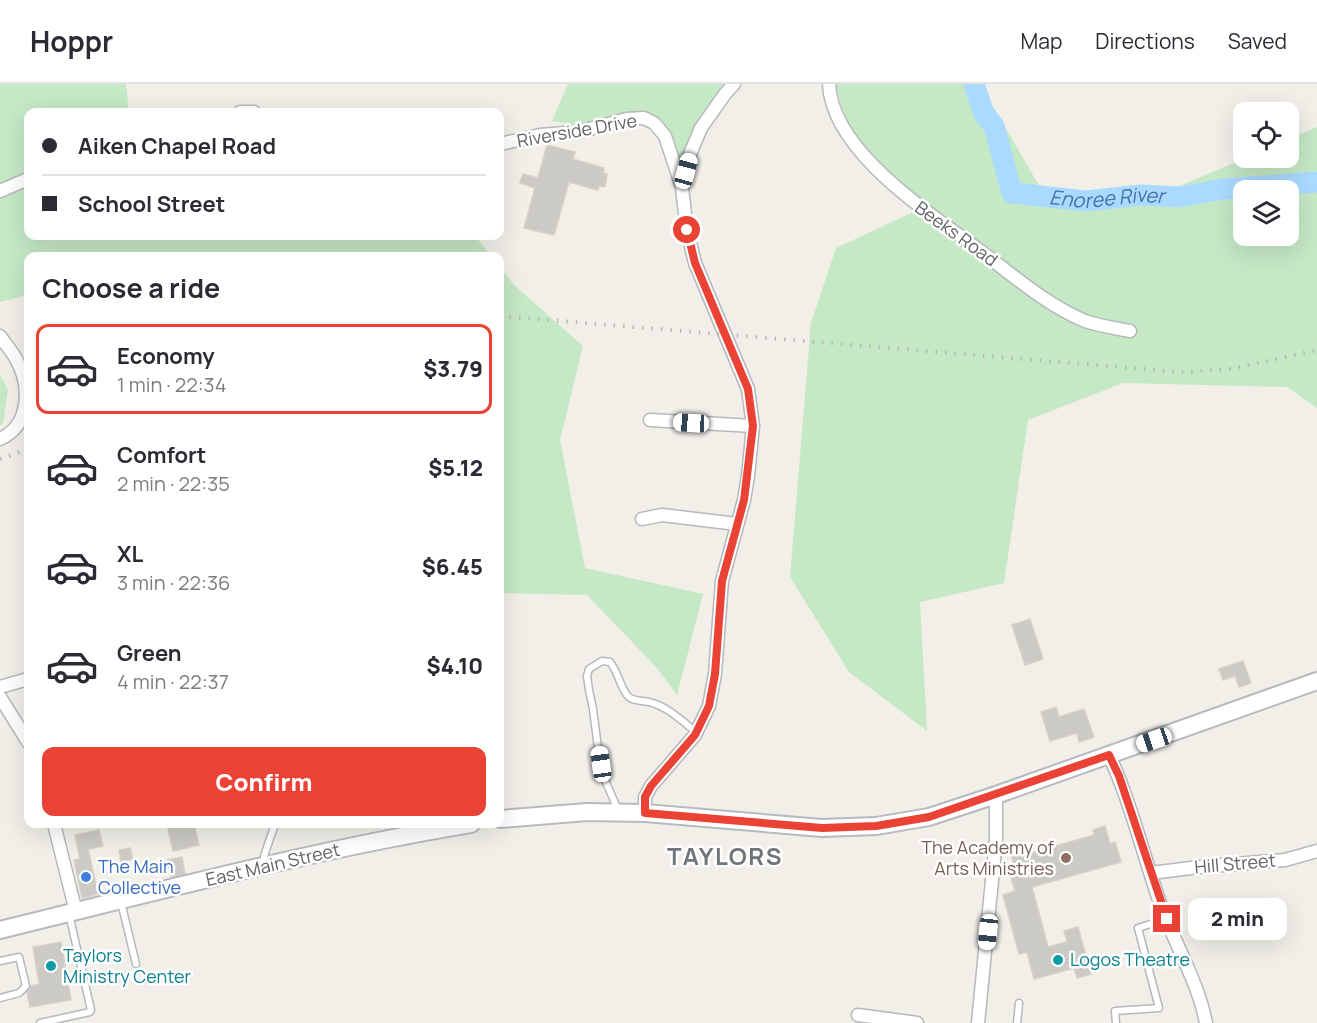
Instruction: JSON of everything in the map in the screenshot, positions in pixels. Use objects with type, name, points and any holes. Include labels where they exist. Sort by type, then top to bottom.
[{"type":"street","points":[[645,813],[645,797],[651,786],[703,721],[712,692],[722,581],[744,500],[753,426],[748,389],[693,256],[682,188],[690,154],[701,128],[734,84]]},
{"type":"street","name":"Beeks Road","points":[[829,84],[833,105],[846,131],[878,169],[918,206],[1048,301],[1086,321],[1130,331]]},
{"type":"street","name":"Riverside Drive","points":[[504,143],[540,135],[578,132],[627,118],[644,118],[654,123],[665,136],[682,188]]},
{"type":"street","points":[[0,190],[24,181]]},
{"type":"street","points":[[0,336],[16,358],[24,382]]},
{"type":"street","points":[[0,439],[17,426],[24,408]]},
{"type":"street","points":[[650,420],[753,426]]},
{"type":"street","points":[[642,519],[662,515],[737,524]]},
{"type":"street","points":[[0,687],[24,680]]},
{"type":"street","points":[[504,819],[580,812],[645,813],[822,828],[876,826],[929,817],[1314,687]]},
{"type":"street","points":[[0,697],[24,736]]},
{"type":"street","points":[[1109,755],[1119,776],[1167,919],[1206,1023]]},
{"type":"street","points":[[978,1023],[996,839],[996,795]]},
{"type":"street","points":[[55,828],[72,912]]},
{"type":"street","name":"East Main Street","points":[[0,930],[266,867],[401,831],[431,828]]},
{"type":"street","name":"Hill Street","points":[[1151,873],[1285,860],[1317,851]]},
{"type":"street","points":[[858,1015],[917,1023]]},
{"type":"lane","points":[[619,813],[601,771],[587,676],[589,669],[602,661],[610,662],[617,670],[627,696],[635,700],[650,702],[670,712],[696,732]]},
{"type":"lane","points":[[266,867],[264,856],[274,828]]},
{"type":"lane","points":[[121,901],[136,964]]},
{"type":"lane","points":[[40,1023],[92,1010],[72,912]]},
{"type":"lane","points":[[1116,1023],[1115,1011],[1159,1008],[1138,928],[1167,919]]},
{"type":"lane","points":[[0,962],[19,957],[26,986],[20,993],[0,998]]},
{"type":"lane","points":[[1017,1023],[1020,1003]]},
{"type":"green space","points":[[0,84],[126,84],[129,108],[24,108],[24,240],[478,240],[488,252],[24,252],[24,296],[0,302]]},
{"type":"green space","points":[[568,84],[726,84],[710,103],[698,123],[681,169],[664,128],[656,117],[635,113],[588,127],[552,121]]},
{"type":"green space","points":[[835,84],[980,84],[1044,194],[1170,190],[1233,163],[1233,168],[1299,168],[1299,135],[1317,127],[1317,408],[1287,387],[1123,383],[1028,420],[1004,583],[920,602],[927,731],[849,672],[790,577],[811,323],[836,248],[922,208],[849,128]]},
{"type":"green space","points":[[504,272],[514,285],[583,346],[560,440],[585,568],[703,594],[677,695],[657,668],[587,595],[504,593]]},
{"type":"green space","points":[[0,374],[8,390],[3,424],[0,425]]},
{"type":"building","points":[[547,145],[575,152],[573,159],[604,168],[603,173],[607,174],[605,187],[599,186],[598,190],[569,182],[554,235],[524,228],[535,188],[520,183],[523,174],[538,178]]},
{"type":"building","points":[[1030,619],[1043,659],[1025,665],[1012,625]]},
{"type":"building","points":[[1243,661],[1251,683],[1239,687],[1235,676],[1223,680],[1219,669]]},
{"type":"building","points":[[1056,707],[1059,717],[1084,709],[1094,737],[1079,742],[1077,733],[1050,741],[1041,712]]},
{"type":"building","points":[[1105,826],[1110,844],[1115,842],[1121,862],[1032,887],[1048,947],[1067,942],[1064,931],[1078,927],[1091,974],[1077,978],[1074,968],[1034,979],[1027,952],[1019,954],[1003,895],[1015,891],[1009,870],[1015,868],[1010,851],[1022,848],[1024,855],[1094,835],[1093,830]]},
{"type":"building","points":[[168,828],[195,828],[199,845],[173,851]]},
{"type":"building","points":[[99,830],[103,846],[88,849],[98,894],[82,898],[74,860],[80,859],[75,835]]},
{"type":"building","points":[[130,848],[133,859],[121,862],[119,850]]},
{"type":"building","points":[[182,857],[185,874],[171,877],[167,860]]},
{"type":"building","name":"Taylors Ministry Center","points":[[61,942],[71,1000],[30,1007],[27,992],[31,986],[39,984],[33,947]]},
{"type":"waterway","name":"Enoree River","points":[[974,84],[984,114],[994,126],[1012,193],[1086,201],[1141,195],[1179,197],[1223,189],[1317,182]]},
{"type":"railway","points":[[504,316],[1181,372],[1231,369],[1317,350]]},
{"type":"railway","points":[[0,459],[24,450]]},
{"type":"place","name":"The Academy of Arts Ministries","points":[[1066,858]]},
{"type":"place","name":"The Main Collective","points":[[86,877]]},
{"type":"place","name":"Logos Theatre","points":[[1058,960]]},
{"type":"place","name":"Taylors Ministry Center","points":[[51,966]]},
{"type":"district","name":"TAYLORS","points":[[725,857]]},
{"type":"route","points":[[687,230],[695,263],[727,334],[748,389],[753,426],[744,500],[722,581],[718,646],[709,706],[695,735],[651,786],[645,797],[645,813],[822,828],[876,826],[929,817],[1109,755],[1119,776],[1167,919]]}]
